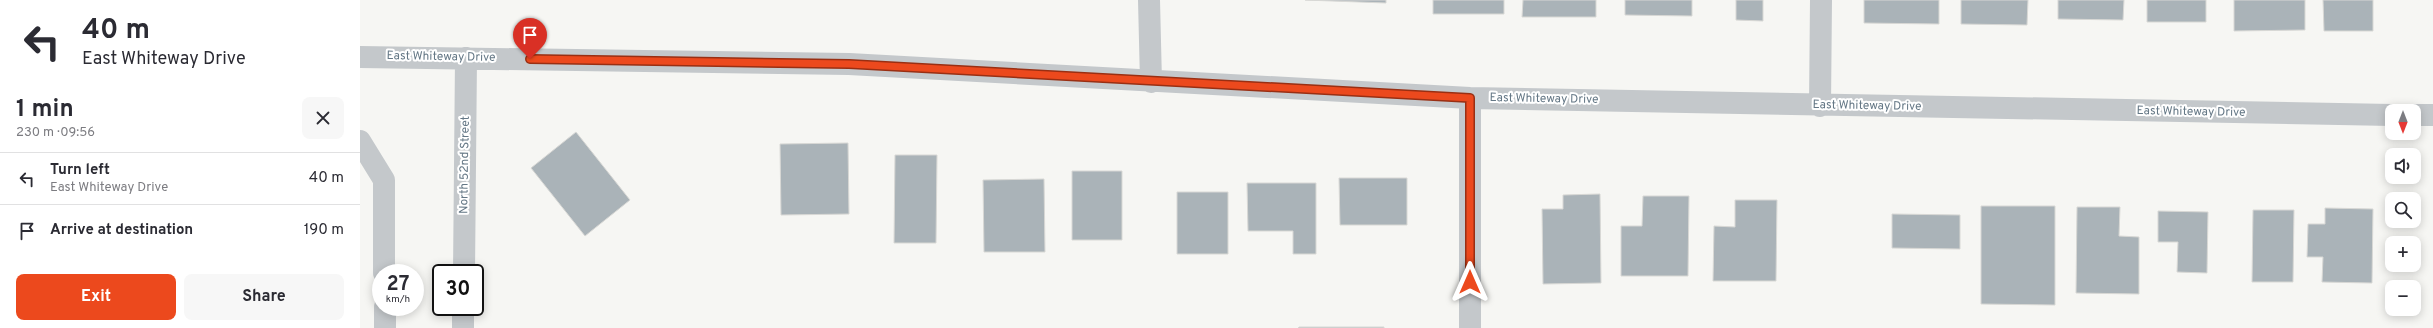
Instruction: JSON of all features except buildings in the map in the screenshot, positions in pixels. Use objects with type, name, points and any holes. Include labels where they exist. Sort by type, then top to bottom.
[{"type":"street","points":[[1149,0],[1151,82]]},
{"type":"street","points":[[1820,106],[1821,0]]},
{"type":"street","name":"East Whiteway Drive","points":[[360,57],[849,64],[1151,82],[1470,98],[1820,106],[2385,115]]},
{"type":"street","name":"North 52nd Street","points":[[464,264],[466,58]]},
{"type":"street","points":[[1470,98],[1470,328]]},
{"type":"street","points":[[2421,115],[2433,116]]},
{"type":"street","points":[[360,141],[384,180],[384,264]]},
{"type":"street","points":[[385,316],[385,328]]},
{"type":"street","points":[[463,316],[463,328]]},
{"type":"route","points":[[530,59],[849,64],[1151,82],[1470,98],[1470,282]]}]
